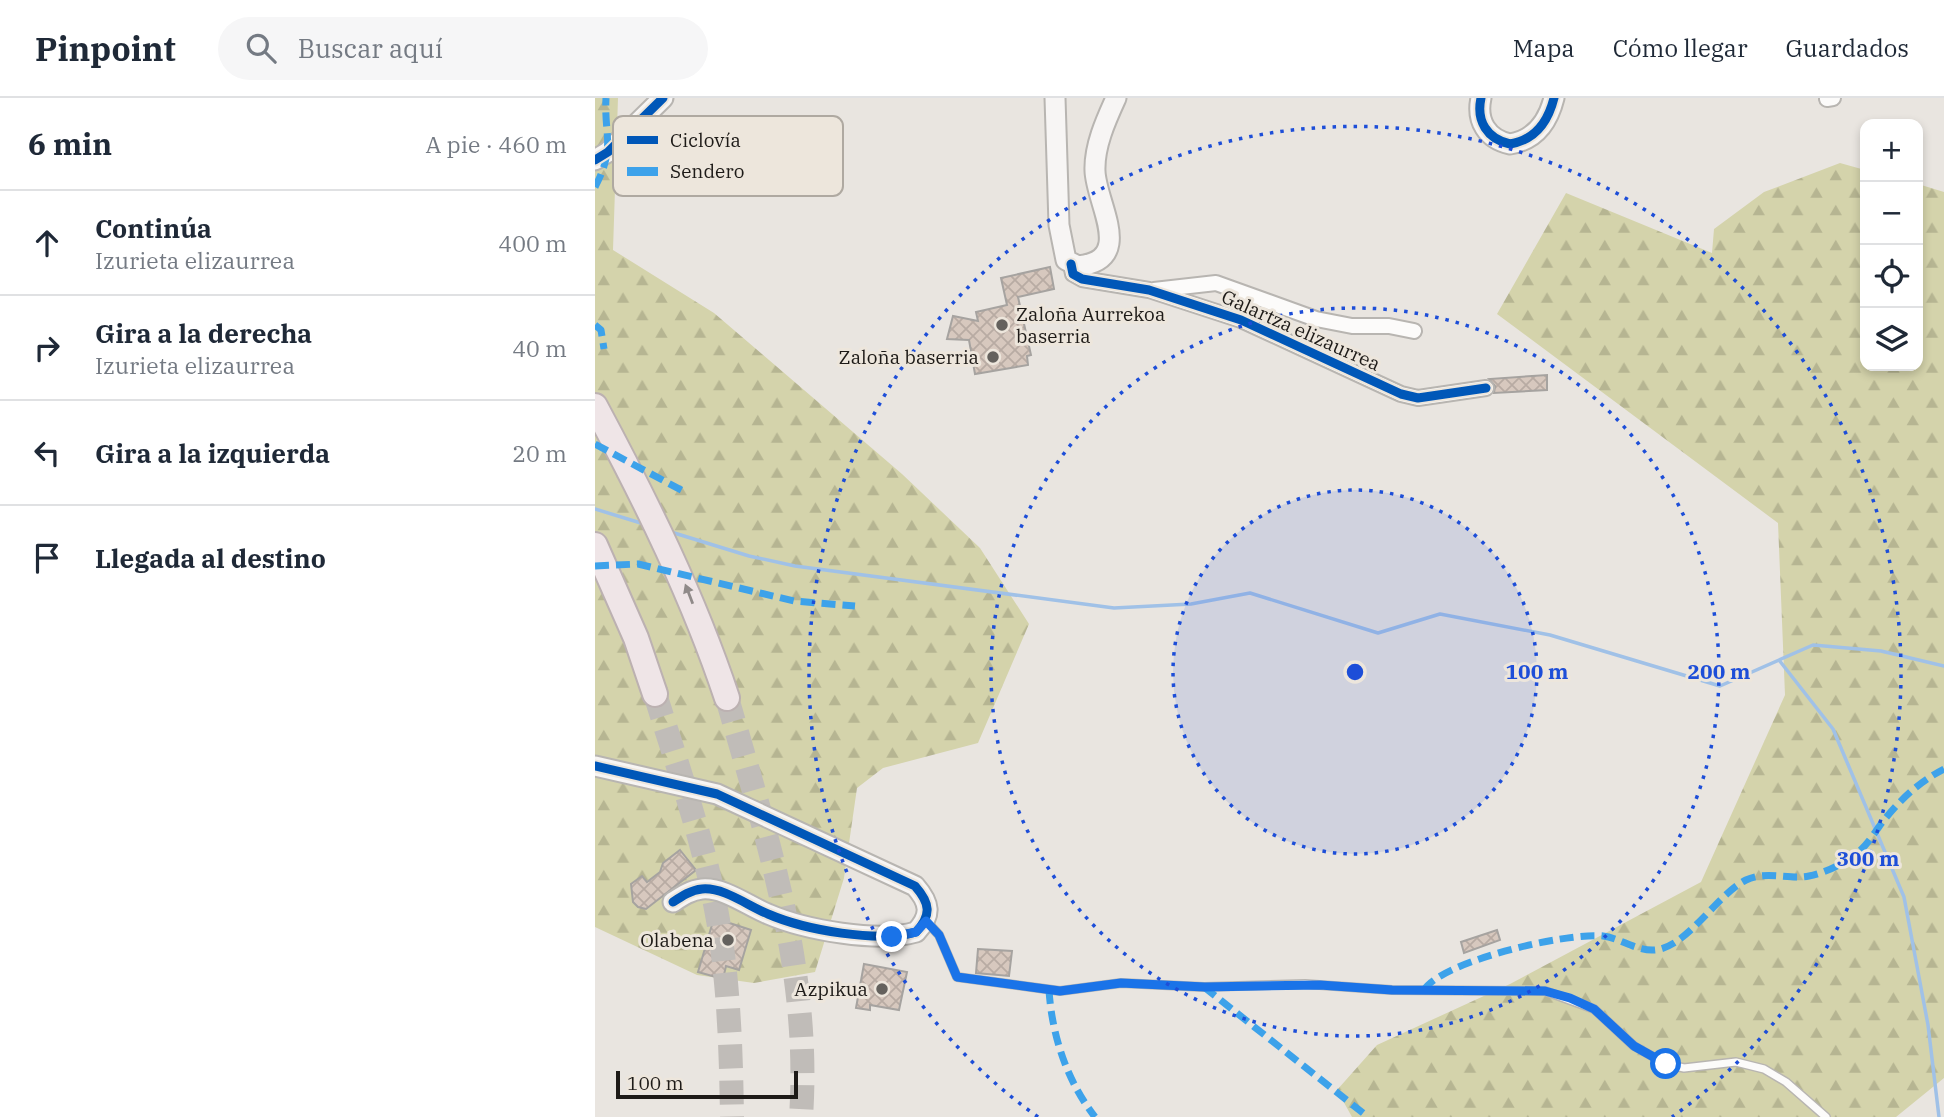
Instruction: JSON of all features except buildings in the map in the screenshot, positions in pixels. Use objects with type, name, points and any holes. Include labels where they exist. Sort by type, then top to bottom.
[{"type":"highway","points":[[595,406],[660,530],[714,658],[727,698]]},
{"type":"highway","points":[[595,545],[636,638],[655,694]]},
{"type":"street","points":[[645,116],[663,98]]},
{"type":"street","points":[[1055,98],[1059,225],[1063,254],[1071,264],[1078,266],[1095,262],[1105,253],[1110,240],[1095,171],[1099,140],[1117,98]]},
{"type":"street","points":[[1481,98],[1478,115],[1487,131],[1510,144],[1536,132],[1545,122],[1554,98]]},
{"type":"street","points":[[595,160],[613,147]]},
{"type":"street","name":"Galartza elizaurrea","points":[[1071,264],[1073,274],[1081,279],[1149,290],[1241,320],[1401,394],[1418,398],[1486,387]]},
{"type":"street","name":"Galartza elizaurrea","points":[[1149,290],[1216,283],[1316,318],[1352,326],[1389,326],[1415,331]]},
{"type":"street","points":[[595,765],[717,794],[915,886],[927,904],[926,921],[916,932],[904,936],[866,936],[792,922],[715,891],[688,893],[673,902]]},
{"type":"lane","points":[[926,921],[939,935],[957,977],[1049,990],[1131,983],[1205,987],[1320,985],[1558,994],[1583,1003],[1605,1017],[1648,1057],[1684,1068],[1736,1062],[1764,1069],[1786,1082],[1826,1117]]},
{"type":"green space","points":[[595,98],[618,98],[617,116],[613,116],[613,250],[714,313],[902,474],[980,548],[1029,624],[978,743],[883,768],[857,788],[844,878],[815,972],[754,983],[697,975],[595,927]]},
{"type":"green space","points":[[1840,163],[1860,169],[1860,371],[1923,371],[1923,186],[1944,192],[1944,1078],[1896,1117],[1352,1117],[1337,1090],[1377,1045],[1510,984],[1701,882],[1785,695],[1778,523],[1497,314],[1566,193],[1712,253],[1714,229],[1764,192]]},
{"type":"waterway","points":[[595,509],[644,524]]},
{"type":"waterway","points":[[671,532],[749,556],[795,566],[1114,608],[1191,604],[1250,593],[1378,633],[1440,614],[1550,635],[1720,686],[1813,645],[1881,651],[1944,666]]},
{"type":"waterway","points":[[1779,660],[1833,729],[1904,897],[1928,1025],[1939,1117]]},
{"type":"tunnel","points":[[655,694],[682,778],[713,892],[725,969],[732,1117]]},
{"type":"tunnel","points":[[727,698],[771,853],[793,957],[802,1063],[801,1117]]},
{"type":"marked path","points":[[595,187],[607,152],[606,98]]},
{"type":"marked path","points":[[595,325],[601,330],[604,349]]},
{"type":"marked path","points":[[595,444],[683,491]]},
{"type":"marked path","points":[[595,566],[638,564],[794,601],[855,606]]},
{"type":"marked path","points":[[1424,990],[1435,979],[1479,959],[1562,939],[1603,936],[1647,950],[1666,947],[1690,931],[1724,897],[1746,880],[1770,875],[1809,876],[1847,860],[1865,846],[1904,798],[1944,769]]},
{"type":"marked path","points":[[1204,987],[1368,1117]]},
{"type":"marked path","points":[[1049,990],[1057,1041],[1076,1088],[1095,1117]]},
{"type":"cycle path","points":[[645,116],[663,98]]},
{"type":"cycle path","points":[[1481,98],[1480,114],[1485,128],[1495,138],[1510,144],[1527,138],[1539,128],[1548,115],[1554,98]]},
{"type":"cycle path","points":[[595,160],[613,147]]},
{"type":"cycle path","points":[[1071,264],[1073,274],[1082,279],[1149,290],[1241,320],[1401,394],[1418,398],[1486,388]]},
{"type":"cycle path","points":[[595,766],[717,794],[915,886],[924,898],[927,914],[916,932],[882,936],[842,933],[801,925],[710,889],[694,891],[673,902]]},
{"type":"place","name":"Zaloña Aurrekoa baserria","points":[[1002,325]]},
{"type":"place","name":"Zaloña baserria","points":[[993,357]]},
{"type":"place","name":"Olabena","points":[[728,940]]},
{"type":"place","name":"Azpikua","points":[[882,989]]},
{"type":"route","points":[[892,937],[916,932],[926,921],[944,943],[949,963],[957,977],[1060,991],[1140,983],[1205,987],[1320,985],[1392,990],[1545,991],[1594,1009],[1648,1057],[1666,1064]]}]
